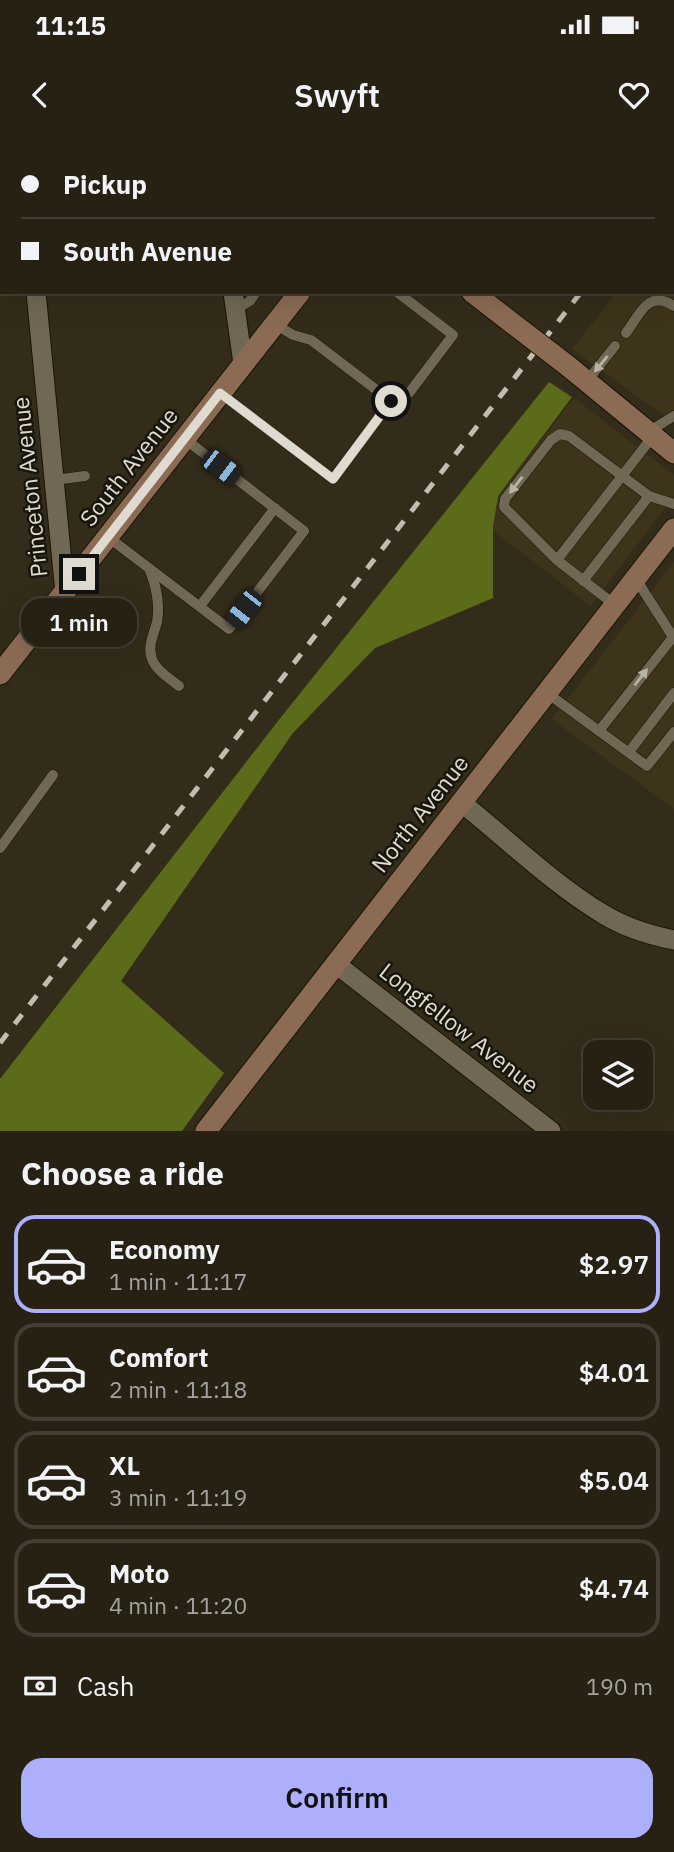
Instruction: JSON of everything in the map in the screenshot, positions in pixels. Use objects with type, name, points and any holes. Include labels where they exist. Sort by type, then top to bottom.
[{"type":"main road","name":"South Avenue","points":[[0,674],[275,324],[294,294]]},
{"type":"main road","points":[[474,294],[674,452]]},
{"type":"main road","name":"North Avenue","points":[[206,1131],[674,529]]},
{"type":"street","name":"Princeton Avenue","points":[[36,294],[65,593]]},
{"type":"street","points":[[234,301],[243,364]]},
{"type":"street","points":[[462,803],[576,896],[604,915],[646,933],[674,940]]},
{"type":"street","name":"Longfellow Avenue","points":[[336,964],[551,1131]]},
{"type":"lane","points":[[234,301],[250,301],[255,294]]},
{"type":"lane","points":[[400,294],[453,335],[408,393]]},
{"type":"lane","points":[[626,333],[650,302],[663,299],[674,306]]},
{"type":"lane","points":[[220,393],[333,479],[391,401],[311,340],[293,335],[275,324]]},
{"type":"lane","points":[[586,381],[615,346]]},
{"type":"lane","points":[[557,560],[650,434],[674,416]]},
{"type":"lane","points":[[615,605],[557,560],[504,507],[505,499],[551,440],[560,434],[569,436],[649,496],[674,504]]},
{"type":"lane","points":[[107,537],[229,629],[304,531],[185,439]]},
{"type":"lane","points":[[54,480],[85,476]]},
{"type":"lane","points":[[583,581],[649,496]]},
{"type":"lane","points":[[200,606],[275,508]]},
{"type":"lane","points":[[149,568],[157,587],[158,619],[150,646],[151,655],[160,671],[179,686]]},
{"type":"lane","points":[[599,731],[673,637],[636,579]]},
{"type":"lane","points":[[547,693],[648,766],[674,732]]},
{"type":"lane","points":[[629,752],[674,693]]},
{"type":"lane","points":[[0,848],[53,775]]},
{"type":"shaded area","points":[[615,294],[674,294],[674,423],[572,349]]},
{"type":"shaded area","points":[[574,398],[674,475],[674,496],[591,606],[479,520]]},
{"type":"shaded area","points":[[674,562],[674,809],[552,719]]},
{"type":"green space","points":[[549,382],[572,397],[498,496],[493,527],[493,598],[375,648],[293,733],[121,981],[224,1073],[182,1131],[0,1131],[0,1079],[278,721]]},
{"type":"railway","points":[[0,1043],[579,294]]},
{"type":"route","points":[[79,574],[220,393],[333,479],[391,401]]}]
